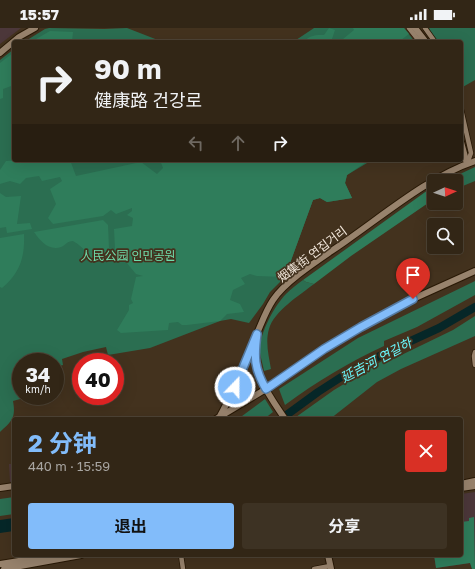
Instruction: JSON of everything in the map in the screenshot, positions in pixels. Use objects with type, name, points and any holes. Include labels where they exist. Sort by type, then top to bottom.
[{"type":"main road","points":[[15,40],[34,28]]},
{"type":"main road","points":[[415,28],[424,40]]},
{"type":"main road","points":[[0,53],[12,43]]},
{"type":"main road","points":[[463,149],[467,164]]},
{"type":"main road","name":"烟集街 연집거리","points":[[219,417],[231,396],[262,320],[274,299],[288,283],[416,192],[437,179],[475,161]]},
{"type":"main road","points":[[220,417],[266,389],[324,349],[355,331],[413,299],[475,271]]},
{"type":"main road","points":[[257,334],[255,350],[256,364],[260,378],[284,417]]},
{"type":"main road","points":[[463,484],[475,482]]},
{"type":"main road","points":[[0,488],[12,486]]},
{"type":"main road","points":[[463,488],[475,486]]},
{"type":"main road","points":[[17,567],[50,557]]},
{"type":"main road","points":[[0,564],[17,567],[70,557]]},
{"type":"main road","points":[[328,557],[330,568]]},
{"type":"street","points":[[409,28],[418,40]]},
{"type":"street","points":[[425,28],[434,40]]},
{"type":"street","points":[[463,118],[471,153],[467,164]]},
{"type":"street","points":[[463,158],[467,164]]},
{"type":"street","points":[[475,352],[475,365]]},
{"type":"street","points":[[181,557],[183,569]]},
{"type":"street","points":[[314,569],[330,568]]},
{"type":"shaded area","points":[[0,28],[21,28],[0,44]]},
{"type":"shaded area","points":[[9,464],[12,464],[12,482],[10,482]]},
{"type":"shaded area","points":[[475,492],[475,569],[472,569],[470,563],[436,568],[434,557],[463,557],[463,494]]},
{"type":"green space","points":[[127,28],[158,40],[27,40],[45,29]]},
{"type":"green space","points":[[314,28],[404,28],[413,40],[296,40]]},
{"type":"green space","points":[[329,28],[335,30],[332,39],[343,39],[354,30],[353,28],[404,28],[409,34],[401,40],[306,40],[315,35],[324,35]]},
{"type":"green space","points":[[475,28],[475,80],[463,87],[463,40],[435,40],[428,29]]},
{"type":"green space","points":[[50,31],[73,32],[72,40],[34,40]]},
{"type":"green space","name":"人民公园 인민공원","points":[[12,51],[12,162],[369,162],[347,175],[345,183],[352,198],[327,202],[320,198],[313,200],[285,277],[270,292],[249,323],[231,319],[220,321],[150,348],[120,353],[108,353],[106,347],[80,353],[72,353],[72,356],[64,358],[64,353],[12,353],[12,405],[13,405],[14,411],[12,419],[8,425],[0,432],[0,60]]},
{"type":"green space","points":[[12,54],[12,86],[3,89],[3,98],[0,99],[0,63]]},
{"type":"green space","points":[[6,161],[71,162],[76,176],[141,162],[157,174],[163,168],[161,162],[366,162],[347,175],[345,183],[352,198],[327,202],[320,198],[313,200],[285,277],[257,276],[250,274],[241,278],[245,284],[233,290],[230,300],[240,304],[244,312],[227,314],[220,321],[187,325],[182,325],[178,322],[169,323],[168,330],[121,333],[117,330],[129,310],[129,305],[133,303],[131,299],[136,277],[143,276],[136,274],[115,249],[114,229],[132,226],[133,218],[127,215],[132,211],[132,208],[116,214],[111,210],[103,216],[53,224],[48,218],[56,204],[50,189],[62,181],[60,177],[42,181],[39,176],[26,178],[20,184],[10,181],[0,184],[0,170]]},
{"type":"green space","points":[[475,167],[475,181],[463,186],[463,174],[460,174]]},
{"type":"green space","points":[[427,191],[427,204],[351,256],[314,284],[303,280]]},
{"type":"green space","points":[[0,193],[6,197],[21,196],[17,224],[30,223],[32,229],[7,233],[6,227],[0,228]]},
{"type":"green space","points":[[103,220],[108,225],[109,248],[116,257],[115,260],[109,262],[105,257],[94,262],[86,256],[82,247],[73,241],[61,247],[53,248],[42,242],[34,232]]},
{"type":"green space","points":[[24,234],[24,250],[20,264],[13,276],[2,288],[0,287],[0,238]]},
{"type":"green space","points":[[303,280],[314,284],[288,304],[276,316],[269,329],[267,339],[271,369],[264,371],[260,346],[264,330],[281,299]]},
{"type":"green space","points":[[475,281],[475,295],[417,327],[384,341],[384,346],[333,373],[285,405],[279,389],[358,338]]},
{"type":"green space","points":[[475,316],[475,336],[401,369],[377,382],[333,417],[296,417],[334,390],[387,358],[389,361],[453,330]]},
{"type":"green space","points":[[265,399],[273,412],[267,417],[241,417]]},
{"type":"green space","points":[[12,497],[12,514],[0,516],[0,499]]},
{"type":"green space","points":[[474,517],[475,569],[472,569],[470,563],[436,568],[434,557],[463,557],[463,522],[469,521],[469,518]]},
{"type":"water","points":[[12,518],[12,531],[0,533],[0,520]]},
{"type":"waterway","name":"延吉河 연길하","points":[[284,417],[349,372],[389,351],[439,328],[475,307]]},
{"type":"route","points":[[235,387],[257,334],[255,350],[256,364],[260,378],[266,389],[324,349],[413,299]]}]
